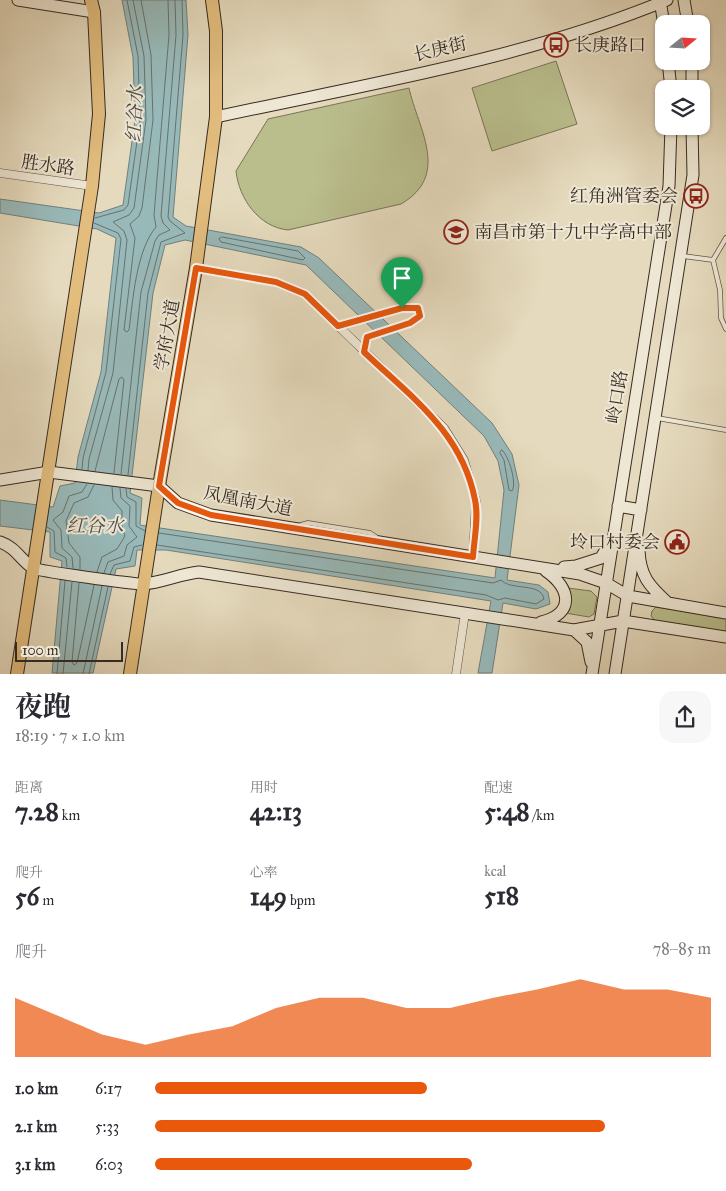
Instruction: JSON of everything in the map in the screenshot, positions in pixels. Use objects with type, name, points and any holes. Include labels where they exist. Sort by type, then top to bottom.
[{"type":"main road","points":[[17,674],[86,229],[99,114],[92,6],[18,0]]},
{"type":"main road","name":"学府大道","points":[[130,674],[159,486],[196,268],[197,246],[216,117],[216,31],[212,0]]},
{"type":"main road","points":[[684,0],[686,15]]},
{"type":"main road","points":[[663,1],[664,15]]},
{"type":"main road","name":"长庚街","points":[[216,117],[527,47],[663,1]]},
{"type":"main road","name":"岭口路","points":[[592,674],[669,186],[671,135]]},
{"type":"main road","points":[[615,674],[692,175],[692,135]]},
{"type":"main road","points":[[652,285],[675,290]]},
{"type":"main road","points":[[0,480],[49,472],[159,486]]},
{"type":"main road","name":"凤凰南大道","points":[[159,486],[178,503],[211,515],[542,568]]},
{"type":"main road","points":[[618,506],[641,510]]},
{"type":"main road","points":[[638,530],[640,562],[648,584],[668,603]]},
{"type":"main road","points":[[542,568],[576,566],[600,558],[613,536]]},
{"type":"main road","points":[[0,542],[21,555],[33,569],[117,581],[144,584],[182,574],[199,572],[574,630],[623,621],[726,637]]},
{"type":"main road","points":[[542,568],[580,574],[606,583],[628,596],[726,612]]},
{"type":"main road","points":[[534,624],[554,619],[562,613],[565,604],[562,586],[557,579],[542,568]]},
{"type":"main road","points":[[574,630],[587,642],[591,654],[592,674]]},
{"type":"street","name":"胜水路","points":[[0,173],[92,186]]},
{"type":"street","points":[[196,268],[276,282],[305,294],[341,326],[364,352],[444,428],[464,460],[476,501],[473,557]]},
{"type":"street","points":[[456,674],[465,613]]},
{"type":"lane","points":[[726,238],[713,260],[720,290],[721,318],[726,328]]},
{"type":"lane","points":[[680,256],[713,260]]},
{"type":"lane","points":[[341,326],[395,310],[418,308],[420,316],[410,323],[367,337],[364,352]]},
{"type":"lane","points":[[655,418],[726,430]]},
{"type":"green space","points":[[556,61],[577,124],[492,151],[472,88]]},
{"type":"green space","points":[[409,88],[424,135],[428,165],[425,179],[416,192],[401,204],[288,230],[268,223],[252,210],[241,192],[236,171],[268,119]]},
{"type":"green space","points":[[568,588],[591,591],[597,597],[594,614],[589,617],[565,613]]},
{"type":"green space","points":[[656,607],[726,618],[726,633],[656,622],[651,616],[652,611]]},
{"type":"water","name":"红谷水","points":[[122,0],[186,0],[188,35],[173,217],[186,226],[301,247],[319,258],[492,423],[512,454],[519,485],[507,580],[539,585],[548,592],[550,604],[536,609],[503,603],[492,673],[478,673],[491,601],[166,550],[137,550],[135,566],[116,569],[93,673],[52,673],[62,561],[50,557],[50,532],[0,526],[0,500],[53,507],[60,486],[75,483],[78,457],[101,372],[116,238],[97,229],[0,213],[0,199],[99,213],[123,205],[135,120],[133,57]],"holes":[[[185,240],[306,265],[484,436],[498,461],[504,490],[495,578],[140,525],[142,498],[130,493],[153,293],[165,245]]]},
{"type":"place","name":"长庚路口","points":[[556,45]]},
{"type":"place","name":"红角洲管委会","points":[[696,196]]},
{"type":"place","name":"南昌市第十九中学高中部","points":[[456,232]]},
{"type":"place","name":"坽口村委会","points":[[677,542]]},
{"type":"route","points":[[196,268],[276,282],[305,294],[338,326],[402,308],[418,308],[420,316],[410,323],[367,337],[364,352],[444,428],[464,460],[476,501],[473,557],[211,515],[178,503],[159,486],[196,268]]}]
